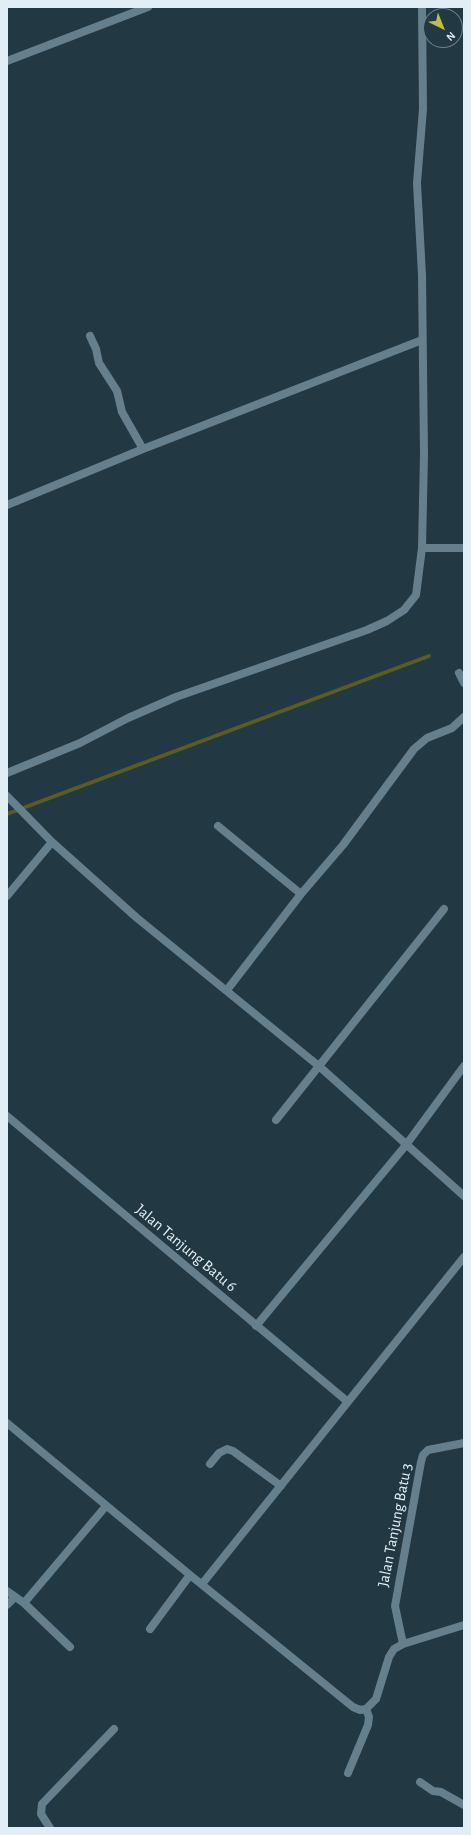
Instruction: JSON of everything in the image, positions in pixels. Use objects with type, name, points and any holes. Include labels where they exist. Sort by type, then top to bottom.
[{"type":"street","points":[[7,61],[148,7]]},
{"type":"street","points":[[7,773],[80,744],[128,718],[176,697],[352,636],[387,621],[404,610],[416,595],[422,548],[424,384],[422,275],[417,183],[423,109],[422,7]]},
{"type":"street","points":[[90,336],[96,348],[99,363],[117,391],[122,412],[142,446]]},
{"type":"street","points":[[7,505],[142,446],[422,340]]},
{"type":"street","points":[[422,548],[464,548]]},
{"type":"street","points":[[459,673],[464,683]]},
{"type":"street","points":[[227,990],[301,894],[343,845],[414,749],[427,738],[452,728],[464,717]]},
{"type":"street","points":[[7,796],[52,842],[137,918],[320,1067],[464,1196]]},
{"type":"street","points":[[218,826],[301,894]]},
{"type":"street","points":[[7,896],[52,842]]},
{"type":"street","points":[[276,1120],[320,1067],[444,909]]},
{"type":"street","points":[[256,1326],[406,1145],[464,1066]]},
{"type":"street","name":"Jalan Tanjung Batu 6","points":[[7,1116],[348,1402]]},
{"type":"street","points":[[202,1584],[464,1257]]},
{"type":"street","points":[[7,1423],[53,1459],[106,1506],[190,1575],[354,1707],[360,1710],[366,1709],[376,1699],[389,1657],[394,1649],[403,1644],[464,1625]]},
{"type":"street","name":"Jalan Tanjung Batu 3","points":[[403,1644],[395,1606],[423,1455],[428,1450],[464,1443]]},
{"type":"street","points":[[210,1464],[220,1453],[227,1449],[233,1451],[281,1486]]},
{"type":"street","points":[[24,1603],[106,1506]]},
{"type":"street","points":[[150,1629],[190,1575]]},
{"type":"street","points":[[7,1591],[24,1603],[70,1647]]},
{"type":"street","points":[[7,1604],[15,1597]]},
{"type":"street","points":[[348,1773],[368,1725],[369,1717],[366,1709]]},
{"type":"street","points":[[50,1828],[41,1814],[42,1804],[114,1729]]},
{"type":"street","points":[[420,1782],[432,1791],[441,1792],[464,1805]]},
{"type":"waterway","points":[[7,814],[429,656]]}]
